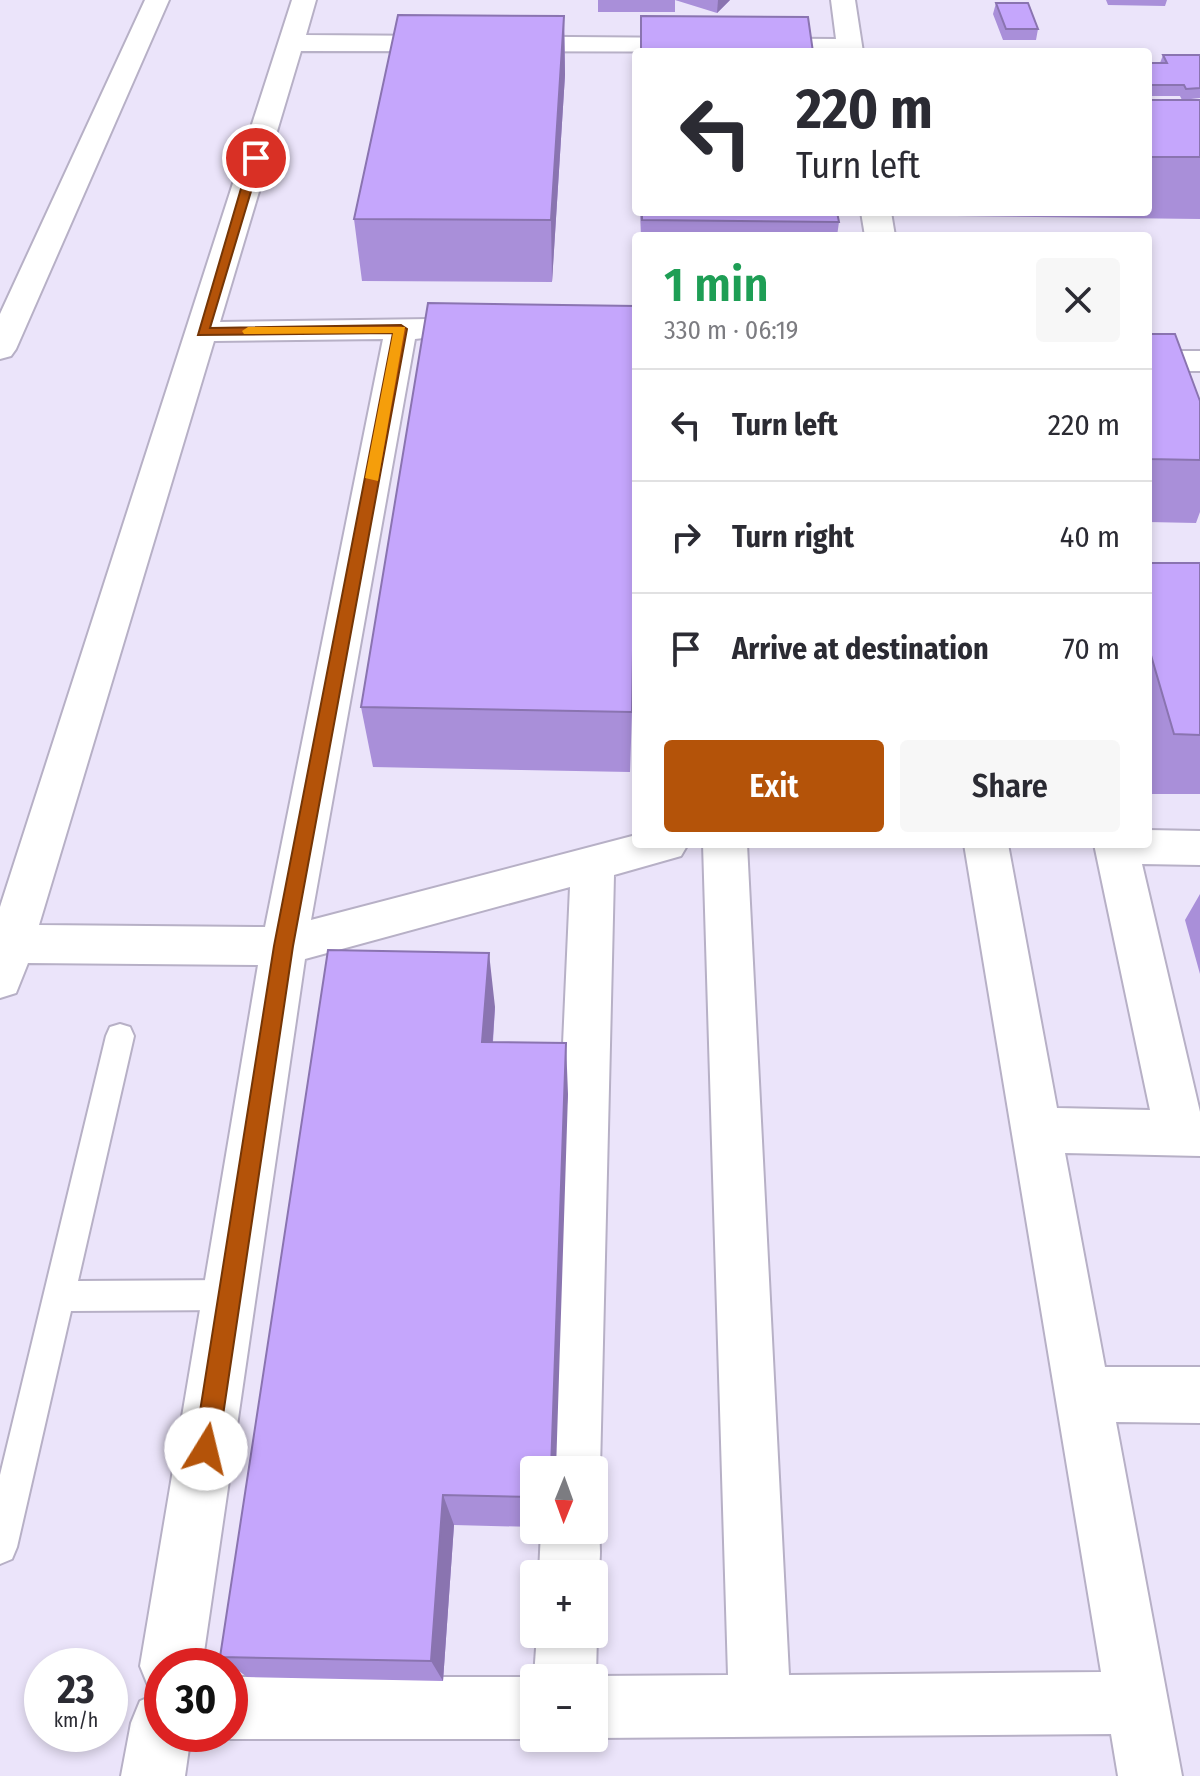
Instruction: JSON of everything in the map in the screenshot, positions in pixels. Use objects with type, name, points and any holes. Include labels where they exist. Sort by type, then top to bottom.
[{"type":"street","points":[[0,349],[157,0]]},
{"type":"street","points":[[304,0],[5,961],[284,946],[651,848]]},
{"type":"street","points":[[843,0],[849,48]]},
{"type":"street","points":[[291,43],[690,48]]},
{"type":"street","points":[[202,332],[462,328]]},
{"type":"street","points":[[174,1648],[284,946],[401,329]]},
{"type":"street","points":[[1161,371],[1200,361]]},
{"type":"street","points":[[1152,846],[1200,848]]},
{"type":"street","points":[[725,848],[760,1707]]},
{"type":"street","points":[[987,848],[1150,1776]]},
{"type":"street","points":[[1036,1130],[1190,1134],[1117,848]]},
{"type":"street","points":[[572,1456],[593,863]]},
{"type":"street","points":[[1083,1394],[1200,1395]]},
{"type":"street","points":[[608,1707],[1138,1703]]},
{"type":"street","points":[[248,1708],[520,1708]]},
{"type":"street","points":[[153,1776],[157,1752]]},
{"type":"lane","points":[[0,1547],[120,1036]]},
{"type":"lane","points":[[61,1296],[231,1295]]},
{"type":"building","points":[[996,3],[1028,3],[1038,29],[1006,29]]},
{"type":"building","points":[[398,15],[564,16],[551,220],[354,219]]},
{"type":"building","points":[[641,16],[808,17],[812,48],[641,48]]},
{"type":"building","points":[[1163,55],[1200,55],[1200,88],[1152,85],[1152,63],[1167,63]]},
{"type":"building","points":[[1152,100],[1200,100],[1200,157],[1152,157]]},
{"type":"building","points":[[642,216],[838,216],[839,222],[642,220]]},
{"type":"building","points":[[428,303],[632,306],[632,712],[361,707]]},
{"type":"building","points":[[1152,334],[1175,334],[1200,401],[1200,460],[1152,459]]},
{"type":"building","points":[[1152,563],[1200,563],[1200,735],[1174,734],[1152,659]]},
{"type":"building","points":[[328,950],[489,953],[482,1042],[566,1043],[551,1456],[520,1456],[520,1497],[443,1495],[431,1661],[248,1658],[248,1648],[221,1648]]},
{"type":"slow traffic","points":[[248,331],[401,329],[373,478]]},
{"type":"route","points":[[206,1449],[284,946],[401,329],[202,332],[256,158]]}]
